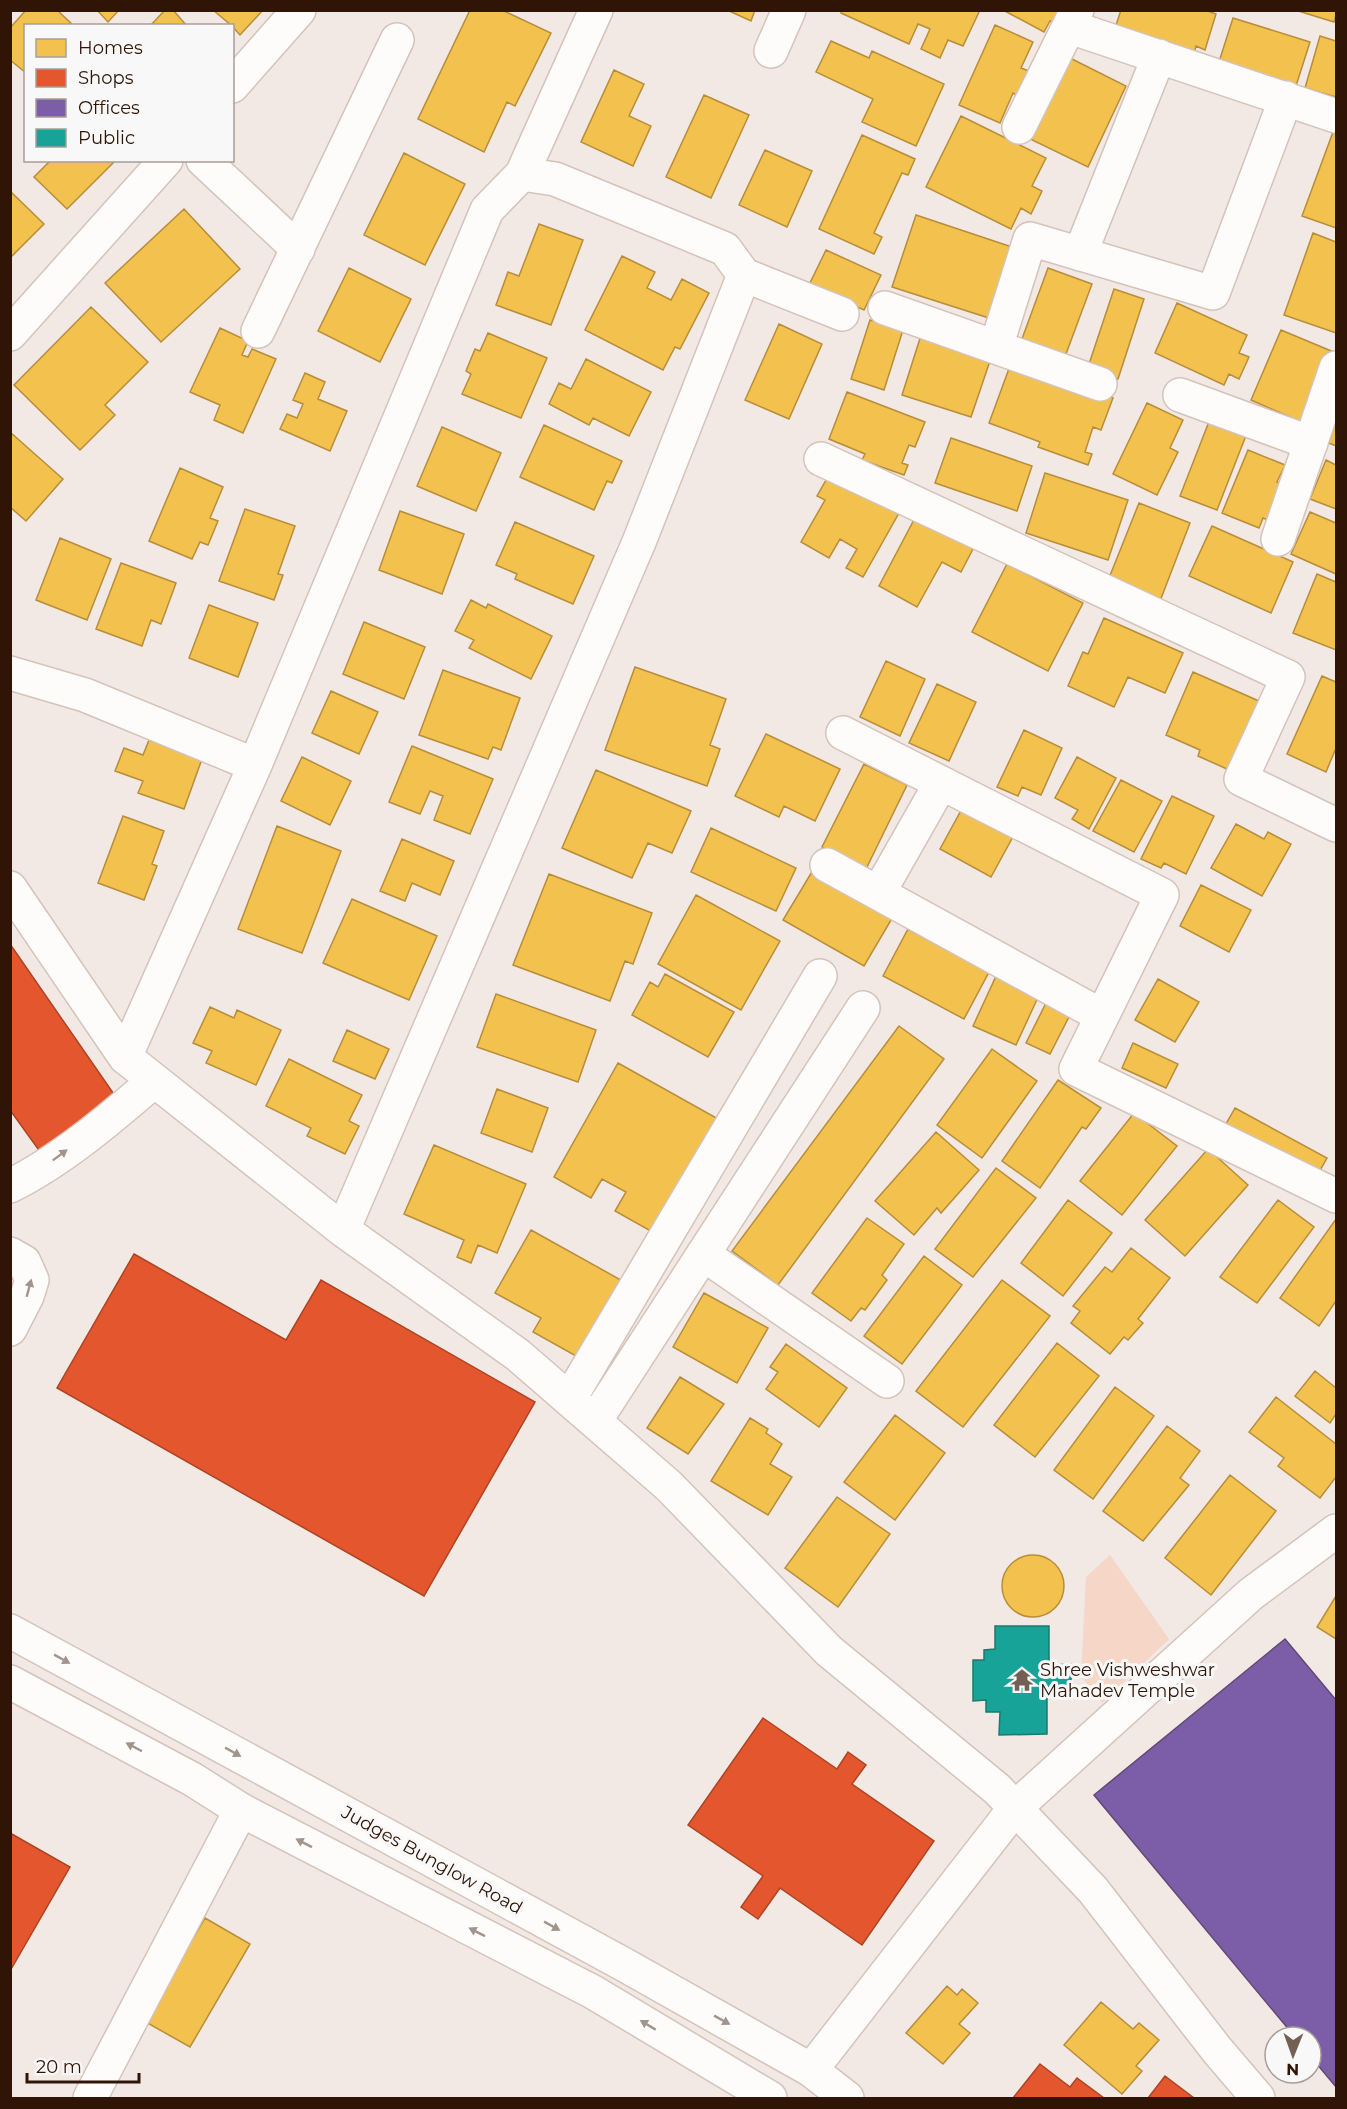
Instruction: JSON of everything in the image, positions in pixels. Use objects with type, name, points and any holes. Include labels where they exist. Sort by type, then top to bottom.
[{"type":"street","points":[[234,84],[299,10]]},
{"type":"street","points":[[125,1057],[255,765],[487,210],[522,174],[596,10]]},
{"type":"street","points":[[771,51],[789,10]]},
{"type":"street","points":[[1018,128],[1073,19],[1159,56],[1336,116]]},
{"type":"street","points":[[258,332],[396,40]]},
{"type":"street","points":[[1080,254],[1159,56]]},
{"type":"street","points":[[996,347],[1030,239],[1213,293],[1286,98]]},
{"type":"street","points":[[10,334],[164,162]]},
{"type":"street","points":[[205,162],[298,249]]},
{"type":"street","points":[[522,174],[555,178],[725,249],[744,275],[842,314]]},
{"type":"street","points":[[343,1230],[634,553],[744,275]]},
{"type":"street","points":[[885,308],[1100,384]]},
{"type":"street","points":[[1278,538],[1336,368]]},
{"type":"street","points":[[1180,395],[1311,443]]},
{"type":"street","points":[[821,459],[1288,677],[1240,779],[1336,825]]},
{"type":"street","points":[[10,673],[85,694],[255,765]]},
{"type":"street","points":[[843,733],[1162,895],[1076,1069],[1336,1196]]},
{"type":"street","points":[[879,892],[941,783]]},
{"type":"street","points":[[827,865],[1102,1016]]},
{"type":"street","points":[[10,888],[125,1057],[343,1230],[518,1355],[669,1485],[829,1651],[997,1790],[1093,1890],[1217,2050],[1258,2098]]},
{"type":"street","points":[[570,1398],[820,976]]},
{"type":"street","points":[[596,1421],[863,1008]]},
{"type":"street","points":[[10,1186],[33,1175],[122,1109],[154,1081]]},
{"type":"street","points":[[10,1254],[24,1262],[32,1280],[27,1296],[10,1329]]},
{"type":"street","points":[[703,1254],[887,1381]]},
{"type":"street","points":[[811,2070],[1015,1809],[1251,1594],[1336,1531]]},
{"type":"street","name":"Judges Bunglow Road","points":[[10,1631],[623,1964],[811,2070],[847,2098]]},
{"type":"street","points":[[10,1682],[192,1779],[241,1810],[593,1992],[770,2098]]},
{"type":"street","points":[[90,2098],[241,1810]]},
{"type":"shaded area","points":[[1110,1555],[1169,1639],[1102,1703],[1081,1676],[1086,1577]]},
{"type":"building: Homes","points":[[26,10],[57,10],[72,24],[24,24],[24,71],[10,60],[10,28]]},
{"type":"building: Homes","points":[[97,10],[119,10],[108,22]]},
{"type":"building: Homes","points":[[165,10],[173,10],[185,24],[152,24]]},
{"type":"building: Homes","points":[[213,10],[263,10],[240,35],[234,28],[234,24],[230,24]]},
{"type":"building: Homes","points":[[470,10],[502,10],[551,33],[515,106],[507,102],[484,152],[418,119]]},
{"type":"building: Homes","points":[[727,10],[755,10],[751,21]]},
{"type":"building: Homes","points":[[842,10],[980,10],[963,46],[948,40],[940,58],[921,49],[930,29],[918,24],[909,44],[841,13]]},
{"type":"building: Homes","points":[[1003,10],[1062,10],[1055,23],[1050,21],[1044,32]]},
{"type":"building: Homes","points":[[1121,10],[1205,10],[1216,14],[1205,50],[1196,46],[1193,56],[1114,31]]},
{"type":"building: Homes","points":[[1295,10],[1336,10],[1336,15],[1334,22]]},
{"type":"building: Homes","points":[[1233,18],[1310,42],[1295,89],[1218,65]]},
{"type":"building: Homes","points":[[995,25],[1033,42],[1021,68],[1029,71],[1018,96],[1013,93],[1000,123],[959,105]]},
{"type":"building: Homes","points":[[1320,36],[1336,41],[1336,97],[1305,88]]},
{"type":"building: Homes","points":[[831,41],[869,58],[872,51],[944,84],[916,146],[862,122],[873,99],[816,72]]},
{"type":"building: Homes","points":[[1068,57],[1126,86],[1088,167],[1028,138]]},
{"type":"building: Homes","points":[[614,70],[644,84],[629,116],[651,126],[633,166],[581,142]]},
{"type":"building: Homes","points":[[704,95],[749,115],[711,198],[666,177]]},
{"type":"building: Homes","points":[[961,116],[1046,158],[1032,186],[1042,191],[1031,214],[1021,208],[1011,229],[926,187]]},
{"type":"building: Homes","points":[[1333,132],[1336,133],[1336,228],[1302,216]]},
{"type":"building: Homes","points":[[862,135],[915,159],[908,175],[902,173],[874,233],[882,237],[874,254],[819,229]]},
{"type":"building: Homes","points":[[765,150],[812,171],[787,227],[739,205]]},
{"type":"building: Homes","points":[[404,153],[465,184],[425,265],[364,235]]},
{"type":"building: Homes","points":[[49,162],[114,162],[67,209],[34,177]]},
{"type":"building: Homes","points":[[10,191],[44,224],[10,258]]},
{"type":"building: Homes","points":[[184,209],[240,269],[161,342],[105,283]]},
{"type":"building: Homes","points":[[916,215],[1015,248],[992,319],[892,287]]},
{"type":"building: Homes","points":[[539,224],[583,240],[551,325],[496,305],[508,272],[519,276]]},
{"type":"building: Homes","points":[[1313,233],[1336,242],[1336,333],[1284,315]]},
{"type":"building: Homes","points":[[826,250],[881,275],[864,310],[809,285]]},
{"type":"building: Homes","points":[[622,256],[655,272],[647,288],[671,300],[682,279],[709,293],[680,349],[675,347],[663,370],[585,330]]},
{"type":"building: Homes","points":[[349,268],[411,299],[380,362],[318,331]]},
{"type":"building: Homes","points":[[1048,268],[1092,284],[1063,362],[1019,347]]},
{"type":"building: Homes","points":[[1114,289],[1144,299],[1118,379],[1087,370]]},
{"type":"building: Homes","points":[[1177,303],[1247,335],[1239,353],[1249,357],[1239,379],[1229,374],[1224,385],[1155,353]]},
{"type":"building: Homes","points":[[91,307],[148,362],[105,405],[115,415],[80,450],[14,385]]},
{"type":"building: Homes","points":[[870,320],[903,330],[884,390],[851,379]]},
{"type":"building: Homes","points":[[779,324],[822,344],[789,419],[745,400]]},
{"type":"building: Homes","points":[[220,328],[248,341],[242,355],[248,357],[252,349],[276,359],[243,433],[214,420],[220,405],[190,392]]},
{"type":"building: Homes","points":[[1281,330],[1336,353],[1308,425],[1251,400]]},
{"type":"building: Homes","points":[[922,332],[992,355],[971,417],[902,395]]},
{"type":"building: Homes","points":[[488,333],[547,358],[521,418],[462,394],[471,374],[466,371],[475,349],[480,351]]},
{"type":"building: Homes","points":[[586,359],[651,392],[629,436],[593,418],[589,425],[549,404],[559,383],[571,389]]},
{"type":"building: Homes","points":[[1010,366],[1059,378],[1113,398],[1101,430],[1093,427],[1085,452],[1092,454],[1088,465],[1038,447],[1040,442],[989,423]]},
{"type":"building: Homes","points":[[305,373],[325,382],[318,399],[347,411],[330,451],[280,429],[287,414],[297,418],[303,404],[293,400]]},
{"type":"building: Homes","points":[[847,392],[925,422],[915,447],[909,445],[902,463],[908,465],[904,475],[862,460],[865,454],[829,439]]},
{"type":"building: Homes","points":[[1336,401],[1336,446],[1321,440]]},
{"type":"building: Homes","points":[[1147,403],[1183,420],[1170,448],[1178,452],[1157,495],[1113,474]]},
{"type":"building: Homes","points":[[1210,419],[1247,433],[1217,510],[1180,496]]},
{"type":"building: Homes","points":[[544,425],[622,461],[612,483],[607,481],[594,510],[520,477]]},
{"type":"building: Homes","points":[[442,427],[501,453],[476,511],[417,486]]},
{"type":"building: Homes","points":[[10,432],[63,479],[26,521],[10,507]]},
{"type":"building: Homes","points":[[951,438],[1032,466],[1017,511],[935,483]]},
{"type":"building: Homes","points":[[1248,450],[1285,465],[1277,482],[1282,484],[1268,520],[1263,518],[1259,528],[1222,513]]},
{"type":"building: Homes","points":[[1326,460],[1336,465],[1336,509],[1310,499]]},
{"type":"building: Homes","points":[[180,468],[223,487],[210,518],[218,521],[208,545],[200,542],[192,559],[149,541]]},
{"type":"building: Homes","points":[[830,473],[899,513],[863,577],[846,568],[857,549],[840,539],[829,558],[801,542],[825,500],[817,496]]},
{"type":"building: Homes","points":[[1045,473],[1128,500],[1108,560],[1026,533]]},
{"type":"building: Homes","points":[[1139,503],[1190,523],[1157,609],[1105,588]]},
{"type":"building: Homes","points":[[245,509],[295,526],[278,574],[283,575],[274,600],[219,581]]},
{"type":"building: Homes","points":[[400,511],[464,534],[442,594],[379,570]]},
{"type":"building: Homes","points":[[1310,512],[1336,523],[1336,574],[1291,554]]},
{"type":"building: Homes","points":[[916,516],[974,547],[961,572],[942,562],[917,607],[879,586]]},
{"type":"building: Homes","points":[[515,522],[594,556],[573,604],[515,579],[517,574],[496,565]]},
{"type":"building: Homes","points":[[1212,526],[1293,562],[1271,613],[1189,576]]},
{"type":"building: Homes","points":[[60,538],[111,559],[87,620],[36,600]]},
{"type":"building: Homes","points":[[121,563],[176,583],[161,624],[151,620],[142,646],[96,629]]},
{"type":"building: Homes","points":[[1007,564],[1083,603],[1048,671],[972,632]]},
{"type":"building: Homes","points":[[1317,574],[1336,582],[1336,650],[1293,633]]},
{"type":"building: Homes","points":[[471,600],[486,608],[488,604],[552,636],[531,679],[469,648],[474,640],[455,631]]},
{"type":"building: Homes","points":[[209,605],[258,623],[238,677],[189,658]]},
{"type":"building: Homes","points":[[1104,618],[1183,653],[1165,693],[1128,677],[1114,707],[1068,686],[1083,652],[1088,654]]},
{"type":"building: Homes","points":[[364,622],[425,647],[404,699],[343,674]]},
{"type":"building: Homes","points":[[886,661],[925,679],[900,736],[860,717]]},
{"type":"building: Homes","points":[[635,667],[726,699],[710,745],[720,749],[707,786],[605,750]]},
{"type":"building: Homes","points":[[443,670],[520,698],[501,750],[493,747],[488,759],[419,735]]},
{"type":"building: Homes","points":[[1193,672],[1268,705],[1238,774],[1198,756],[1200,750],[1166,735]]},
{"type":"building: Homes","points":[[1322,676],[1336,682],[1336,748],[1326,772],[1287,754]]},
{"type":"building: Homes","points":[[937,684],[976,702],[949,761],[909,743]]},
{"type":"building: Homes","points":[[331,691],[378,712],[359,754],[312,733]]},
{"type":"building: Homes","points":[[1024,730],[1062,748],[1041,795],[1022,787],[1018,796],[997,787]]},
{"type":"building: Homes","points":[[766,734],[840,769],[815,821],[784,806],[779,817],[735,796]]},
{"type":"building: Homes","points":[[149,740],[202,759],[184,809],[138,793],[143,781],[115,771],[124,748],[143,755]]},
{"type":"building: Homes","points":[[412,746],[493,779],[470,834],[434,820],[443,796],[430,791],[420,814],[389,802]]},
{"type":"building: Homes","points":[[302,757],[351,781],[330,825],[281,801]]},
{"type":"building: Homes","points":[[1077,757],[1116,778],[1089,829],[1072,819],[1078,810],[1055,798]]},
{"type":"building: Homes","points":[[864,764],[907,785],[866,869],[822,847]]},
{"type":"building: Homes","points":[[596,770],[691,811],[672,853],[648,843],[632,878],[562,848]]},
{"type":"building: Homes","points":[[1121,780],[1162,801],[1134,852],[1093,831]]},
{"type":"building: Homes","points":[[1172,796],[1214,816],[1186,874],[1164,863],[1161,868],[1141,859]]},
{"type":"building: Homes","points":[[964,805],[1015,833],[991,877],[940,849]]},
{"type":"building: Homes","points":[[123,816],[164,831],[152,864],[157,866],[144,900],[98,883]]},
{"type":"building: Homes","points":[[1236,824],[1264,839],[1268,832],[1291,844],[1262,896],[1211,868]]},
{"type":"building: Homes","points":[[277,826],[341,851],[302,953],[238,929]]},
{"type":"building: Homes","points":[[711,828],[796,868],[776,911],[691,872]]},
{"type":"building: Homes","points":[[402,839],[454,861],[440,895],[412,883],[405,901],[380,891]]},
{"type":"building: Homes","points":[[813,870],[894,915],[864,966],[783,920]]},
{"type":"building: Homes","points":[[549,874],[652,913],[633,964],[625,961],[610,1001],[513,965]]},
{"type":"building: Homes","points":[[1201,885],[1251,910],[1229,952],[1180,926]]},
{"type":"building: Homes","points":[[696,895],[780,941],[741,1010],[658,964]]},
{"type":"building: Homes","points":[[352,899],[437,936],[409,1000],[323,963]]},
{"type":"building: Homes","points":[[908,929],[989,972],[964,1019],[883,976]]},
{"type":"building: Homes","points":[[665,974],[734,1012],[708,1057],[632,1015],[650,982],[658,987]]},
{"type":"building: Homes","points":[[997,974],[1040,993],[1016,1045],[973,1026]]},
{"type":"building: Homes","points":[[1158,979],[1199,1002],[1175,1042],[1135,1020]]},
{"type":"building: Homes","points":[[496,994],[596,1030],[578,1082],[477,1047]]},
{"type":"building: Homes","points":[[1048,999],[1072,1011],[1050,1054],[1026,1043]]},
{"type":"building: Homes","points":[[210,1007],[234,1018],[237,1010],[281,1030],[256,1085],[206,1063],[212,1051],[193,1043]]},
{"type":"building: Homes","points":[[899,1026],[944,1059],[778,1285],[732,1251]]},
{"type":"building: Homes","points":[[347,1030],[389,1049],[375,1079],[333,1061]]},
{"type":"building: Homes","points":[[1133,1043],[1178,1064],[1166,1088],[1122,1068]]},
{"type":"building: Homes","points":[[992,1049],[1037,1081],[982,1158],[937,1125]]},
{"type":"building: Homes","points":[[289,1059],[362,1095],[349,1121],[359,1126],[345,1154],[307,1136],[311,1128],[266,1106]]},
{"type":"building: Homes","points":[[618,1063],[720,1120],[656,1234],[615,1211],[626,1192],[602,1179],[591,1198],[554,1177]]},
{"type":"building: Homes","points":[[1058,1080],[1101,1108],[1086,1129],[1082,1127],[1040,1188],[1002,1161]]},
{"type":"building: Homes","points":[[497,1089],[548,1108],[532,1152],[481,1133]]},
{"type":"building: Homes","points":[[1235,1108],[1327,1158],[1318,1174],[1226,1124]]},
{"type":"building: Homes","points":[[1134,1113],[1177,1146],[1122,1215],[1080,1181]]},
{"type":"building: Homes","points":[[936,1132],[979,1170],[941,1213],[937,1208],[914,1235],[875,1201]]},
{"type":"building: Homes","points":[[434,1145],[526,1184],[497,1253],[478,1245],[471,1263],[457,1257],[464,1240],[404,1214]]},
{"type":"building: Homes","points":[[1208,1149],[1248,1185],[1185,1256],[1145,1220]]},
{"type":"building: Homes","points":[[996,1168],[1036,1198],[973,1277],[935,1249]]},
{"type":"building: Homes","points":[[1068,1200],[1112,1233],[1063,1296],[1021,1263]]},
{"type":"building: Homes","points":[[1278,1200],[1314,1227],[1257,1303],[1220,1277]]},
{"type":"building: Homes","points":[[867,1218],[904,1244],[882,1275],[887,1280],[865,1310],[861,1308],[851,1321],[812,1293]]},
{"type":"building: Homes","points":[[1336,1219],[1336,1301],[1319,1326],[1280,1298]]},
{"type":"building: Homes","points":[[531,1230],[628,1284],[585,1361],[533,1332],[541,1318],[495,1293]]},
{"type":"building: Homes","points":[[1131,1248],[1170,1278],[1138,1319],[1143,1323],[1128,1340],[1124,1337],[1110,1354],[1071,1323],[1080,1311],[1073,1306],[1105,1267],[1112,1272]]},
{"type":"building: Homes","points":[[924,1256],[962,1285],[902,1364],[864,1336]]},
{"type":"building: Homes","points":[[1002,1280],[1050,1316],[963,1427],[916,1391]]},
{"type":"building: Homes","points":[[704,1293],[768,1328],[737,1383],[673,1347]]},
{"type":"building: Homes","points":[[1057,1343],[1099,1376],[1035,1457],[994,1425]]},
{"type":"building: Homes","points":[[786,1344],[847,1388],[819,1427],[766,1389],[778,1372],[770,1367]]},
{"type":"building: Homes","points":[[1315,1371],[1336,1388],[1336,1414],[1330,1423],[1295,1396]]},
{"type":"building: Homes","points":[[680,1377],[724,1404],[688,1454],[647,1428]]},
{"type":"building: Homes","points":[[1115,1387],[1154,1416],[1093,1499],[1054,1470]]},
{"type":"building: Homes","points":[[1276,1397],[1336,1444],[1336,1477],[1320,1498],[1278,1466],[1284,1458],[1249,1432]]},
{"type":"building: Homes","points":[[895,1415],[945,1453],[895,1520],[844,1482]]},
{"type":"building: Homes","points":[[750,1418],[768,1429],[766,1433],[782,1444],[770,1464],[792,1477],[768,1515],[711,1481]]},
{"type":"building: Homes","points":[[1167,1426],[1200,1451],[1180,1478],[1189,1485],[1143,1541],[1103,1511]]},
{"type":"building: Homes","points":[[1230,1475],[1276,1511],[1211,1595],[1165,1558]]},
{"type":"building: Homes","points":[[837,1497],[890,1534],[838,1607],[785,1568]]},
{"type":"building: Homes","points":[[1027,1555],[1039,1555],[1055,1564],[1062,1574],[1064,1586],[1062,1598],[1055,1608],[1039,1617],[1027,1617],[1016,1612],[1007,1603],[1002,1592],[1002,1580],[1007,1569],[1016,1560]]},
{"type":"building: Homes","points":[[1336,1596],[1336,1639],[1317,1627]]},
{"type":"building: Homes","points":[[205,1918],[250,1944],[190,2047],[144,2021]]},
{"type":"building: Homes","points":[[947,1986],[957,1995],[962,1989],[978,2003],[959,2024],[970,2033],[943,2064],[906,2033]]},
{"type":"building: Homes","points":[[1101,2002],[1133,2029],[1139,2023],[1159,2040],[1136,2066],[1142,2071],[1122,2094],[1064,2045]]},
{"type":"building: Shops","points":[[10,944],[118,1100],[41,1153],[10,1110]]},
{"type":"building: Shops","points":[[134,1254],[286,1340],[321,1280],[535,1402],[424,1596],[57,1388]]},
{"type":"building: Shops","points":[[763,1718],[837,1769],[848,1752],[866,1765],[852,1784],[934,1841],[862,1945],[780,1888],[758,1919],[741,1907],[763,1876],[688,1825]]},
{"type":"building: Shops","points":[[10,1833],[70,1867],[10,1971]]},
{"type":"building: Shops","points":[[1040,2064],[1070,2087],[1077,2078],[1104,2098],[1013,2098]]},
{"type":"building: Shops","points":[[1165,2076],[1194,2098],[1148,2098]]},
{"type":"building: Offices","points":[[1285,1639],[1336,1700],[1336,2087],[1323,2071],[1323,2025],[1285,2025],[1094,1795]]},
{"type":"building: Public","name":"Shree Vishweshwar Mahadev Temple","points":[[995,1626],[1049,1626],[1049,1665],[1071,1664],[1071,1695],[1047,1695],[1047,1734],[999,1735],[1000,1712],[986,1712],[986,1700],[973,1701],[973,1660],[984,1660],[984,1650],[995,1649]]},
{"type":"place","name":"Shree Vishweshwar Mahadev Temple","points":[[1022,1680]]}]
